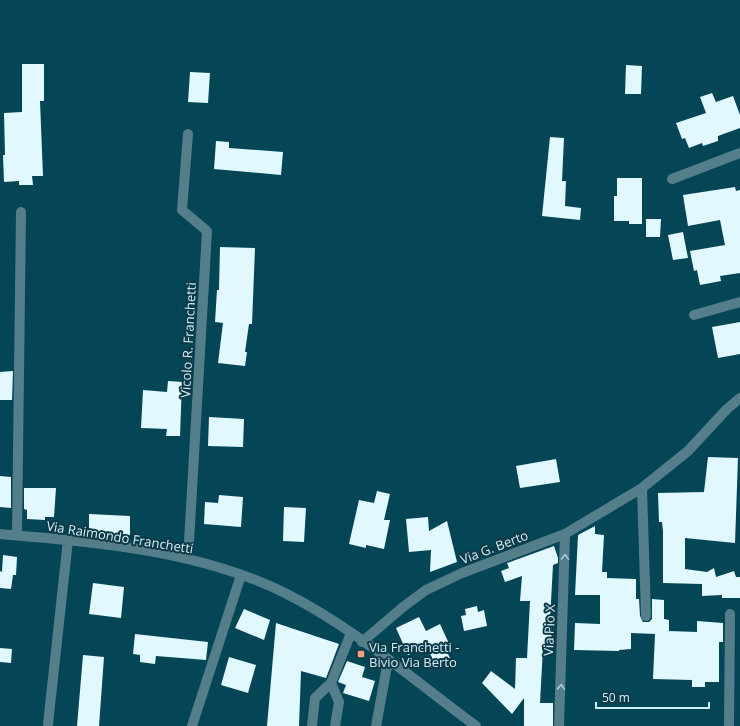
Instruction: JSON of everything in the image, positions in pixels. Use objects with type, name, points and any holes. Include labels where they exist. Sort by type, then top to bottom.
[{"type":"street","name":"Vicolo R. Franchetti","points":[[188,134],[182,210],[207,231],[188,559]]},
{"type":"street","points":[[672,179],[740,153]]},
{"type":"street","points":[[17,535],[21,212]]},
{"type":"street","points":[[694,315],[740,302]]},
{"type":"street","name":"Via G. Berto","points":[[362,642],[403,607],[426,590],[462,573],[565,534],[642,488],[688,451],[727,409],[739,400]]},
{"type":"street","points":[[642,488],[646,616]]},
{"type":"street","name":"Via Raimondo Franchetti","points":[[0,534],[68,540],[188,559],[241,575],[285,593],[350,633],[476,726]]},
{"type":"street","name":"Via Pio X","points":[[559,726],[565,534]]},
{"type":"street","points":[[48,724],[68,540]]},
{"type":"street","points":[[192,726],[241,575]]},
{"type":"street","points":[[729,726],[730,614]]},
{"type":"street","points":[[312,726],[314,698],[331,683],[350,633]]},
{"type":"street","points":[[376,726],[388,661]]},
{"type":"street","points":[[331,683],[338,702],[335,726]]},
{"type":"building","points":[[22,64],[44,64],[44,101],[40,101],[43,176],[32,176],[33,185],[19,185],[19,181],[4,182],[4,113],[22,112]]},
{"type":"building","points":[[626,65],[642,66],[641,94],[625,94]]},
{"type":"building","points":[[190,72],[210,73],[208,103],[188,102]]},
{"type":"building","points":[[712,93],[716,102],[733,96],[740,115],[740,128],[718,136],[718,141],[703,146],[702,143],[689,148],[685,138],[682,139],[676,123],[706,113],[700,97]]},
{"type":"building","points":[[550,137],[564,138],[562,181],[566,181],[565,206],[581,208],[580,220],[542,216]]},
{"type":"building","points":[[216,141],[229,142],[229,148],[283,152],[281,175],[214,169]]},
{"type":"building","points":[[617,178],[642,178],[642,224],[629,224],[629,221],[614,221],[614,196],[617,196]]},
{"type":"building","points":[[735,187],[736,191],[740,190],[740,273],[720,276],[721,281],[700,285],[697,270],[694,271],[690,251],[725,245],[720,220],[688,226],[683,195]]},
{"type":"building","points":[[646,219],[661,219],[660,237],[646,237]]},
{"type":"building","points":[[683,232],[688,258],[673,260],[668,235]]},
{"type":"building","points":[[220,247],[255,248],[252,324],[249,324],[245,352],[247,352],[245,366],[218,363],[223,323],[215,322],[217,290],[219,290]]},
{"type":"building","points":[[740,322],[740,354],[718,358],[712,327]]},
{"type":"building","points":[[13,371],[12,400],[0,400],[0,372]]},
{"type":"building","points":[[168,381],[182,382],[180,436],[166,436],[167,429],[141,428],[143,390],[167,392]]},
{"type":"building","points":[[209,417],[244,419],[243,447],[208,446]]},
{"type":"building","points":[[708,457],[738,458],[735,543],[685,538],[685,569],[707,572],[714,568],[716,577],[734,571],[736,577],[740,577],[740,598],[722,598],[722,595],[702,596],[702,584],[663,583],[663,531],[662,522],[659,522],[658,493],[704,492]]},
{"type":"building","points":[[556,459],[560,482],[520,488],[516,466]]},
{"type":"building","points":[[0,476],[11,477],[11,508],[0,507]]},
{"type":"building","points":[[24,488],[56,488],[54,517],[45,517],[45,520],[27,519],[27,510],[24,509]]},
{"type":"building","points":[[377,491],[390,494],[384,520],[390,520],[384,549],[366,545],[366,548],[349,544],[359,500],[374,503]]},
{"type":"building","points":[[219,495],[243,497],[241,527],[204,524],[205,502],[218,503]]},
{"type":"building","points":[[284,507],[306,508],[304,542],[283,541]]},
{"type":"building","points":[[89,514],[130,516],[130,535],[89,533]]},
{"type":"building","points":[[428,517],[429,531],[447,521],[457,562],[430,572],[431,550],[409,552],[406,519]]},
{"type":"building","points":[[595,526],[595,534],[604,535],[602,572],[607,572],[607,578],[636,579],[636,599],[639,599],[640,616],[643,622],[649,622],[652,619],[652,599],[664,600],[664,619],[669,620],[669,631],[697,632],[697,621],[723,623],[723,642],[719,642],[719,682],[705,682],[705,687],[692,687],[692,680],[653,679],[655,634],[631,633],[631,649],[619,651],[574,650],[575,623],[600,624],[600,595],[575,595],[578,535]]},
{"type":"building","points":[[554,546],[558,563],[553,565],[550,620],[552,620],[551,648],[543,647],[540,703],[553,703],[553,726],[524,726],[524,698],[512,714],[482,683],[491,671],[515,689],[516,658],[527,658],[530,601],[520,601],[522,576],[505,582],[501,571],[509,568],[507,563]]},
{"type":"building","points":[[3,555],[17,557],[16,575],[13,575],[11,589],[0,588],[0,571],[2,572]]},
{"type":"building","points":[[93,583],[124,587],[121,618],[89,614]]},
{"type":"building","points":[[477,606],[478,612],[484,610],[487,626],[464,631],[461,616],[466,615],[465,609]]},
{"type":"building","points":[[244,609],[270,620],[264,640],[235,628]]},
{"type":"building","points":[[419,617],[426,631],[440,624],[451,648],[446,650],[450,658],[435,664],[427,647],[408,655],[396,628]]},
{"type":"building","points":[[276,623],[339,644],[326,678],[301,671],[299,726],[267,726]]},
{"type":"building","points":[[135,634],[208,642],[206,660],[156,656],[155,664],[140,662],[140,655],[133,654]]},
{"type":"building","points":[[0,648],[12,649],[11,663],[0,662]]},
{"type":"building","points":[[83,655],[104,657],[99,726],[77,726]]},
{"type":"building","points":[[229,657],[256,665],[248,693],[221,685]]},
{"type":"building","points":[[347,661],[365,667],[362,677],[375,681],[369,701],[343,693],[346,685],[338,682]]},
{"type":"place","name":"Via Franchetti - Bivio Via Berto","points":[[361,654]]}]
